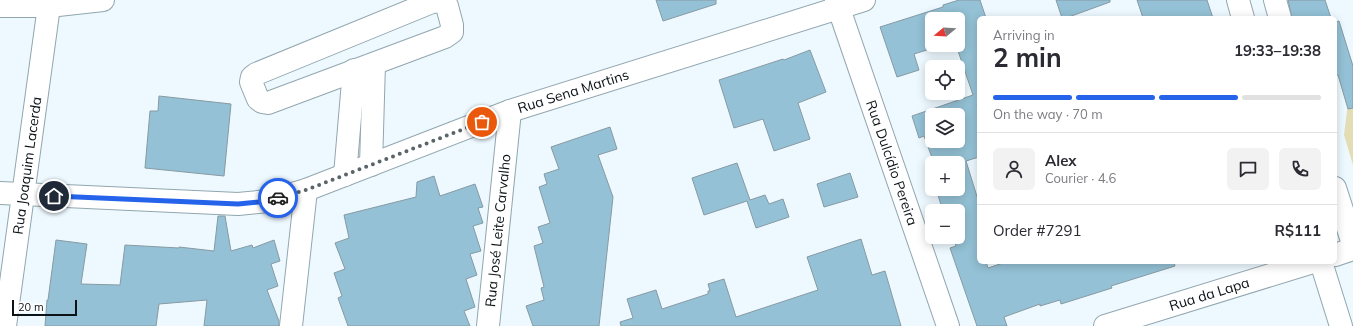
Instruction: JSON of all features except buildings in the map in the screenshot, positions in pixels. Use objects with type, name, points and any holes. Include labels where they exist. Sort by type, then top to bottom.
[{"type":"street","points":[[0,6],[49,6],[103,0]]},
{"type":"street","name":"Rua Sena Martins","points":[[0,194],[238,204],[268,201],[306,190],[510,111],[838,4],[864,0]]},
{"type":"street","points":[[1238,0],[1243,16]]},
{"type":"street","points":[[1275,0],[1279,16]]},
{"type":"street","points":[[440,1],[447,6],[452,25],[452,32],[445,37],[364,67],[268,102],[262,102],[258,99],[251,82],[252,77],[256,74],[432,2],[440,1]]},
{"type":"street","name":"Rua Dulcídio Pereira","points":[[838,4],[948,326]]},
{"type":"street","name":"Rua Joaquim Lacerda","points":[[5,326],[49,6]]},
{"type":"street","points":[[364,67],[371,165]]},
{"type":"street","points":[[345,175],[364,67]]},
{"type":"street","name":"Rua José Leite Carvalho","points":[[488,326],[510,111]]},
{"type":"street","points":[[291,326],[306,190]]},
{"type":"street","points":[[1337,194],[1353,244]]},
{"type":"street","points":[[1337,254],[1353,249]]},
{"type":"street","name":"Rua da Lapa","points":[[1105,326],[1306,264]]},
{"type":"street","points":[[1321,264],[1341,326]]},
{"type":"shaded area","points":[[1353,63],[1353,165],[1344,135]]},
{"type":"way so far","points":[[278,198],[306,190],[482,122]]},
{"type":"route","points":[[54,196],[238,204],[268,201],[278,198]]}]
